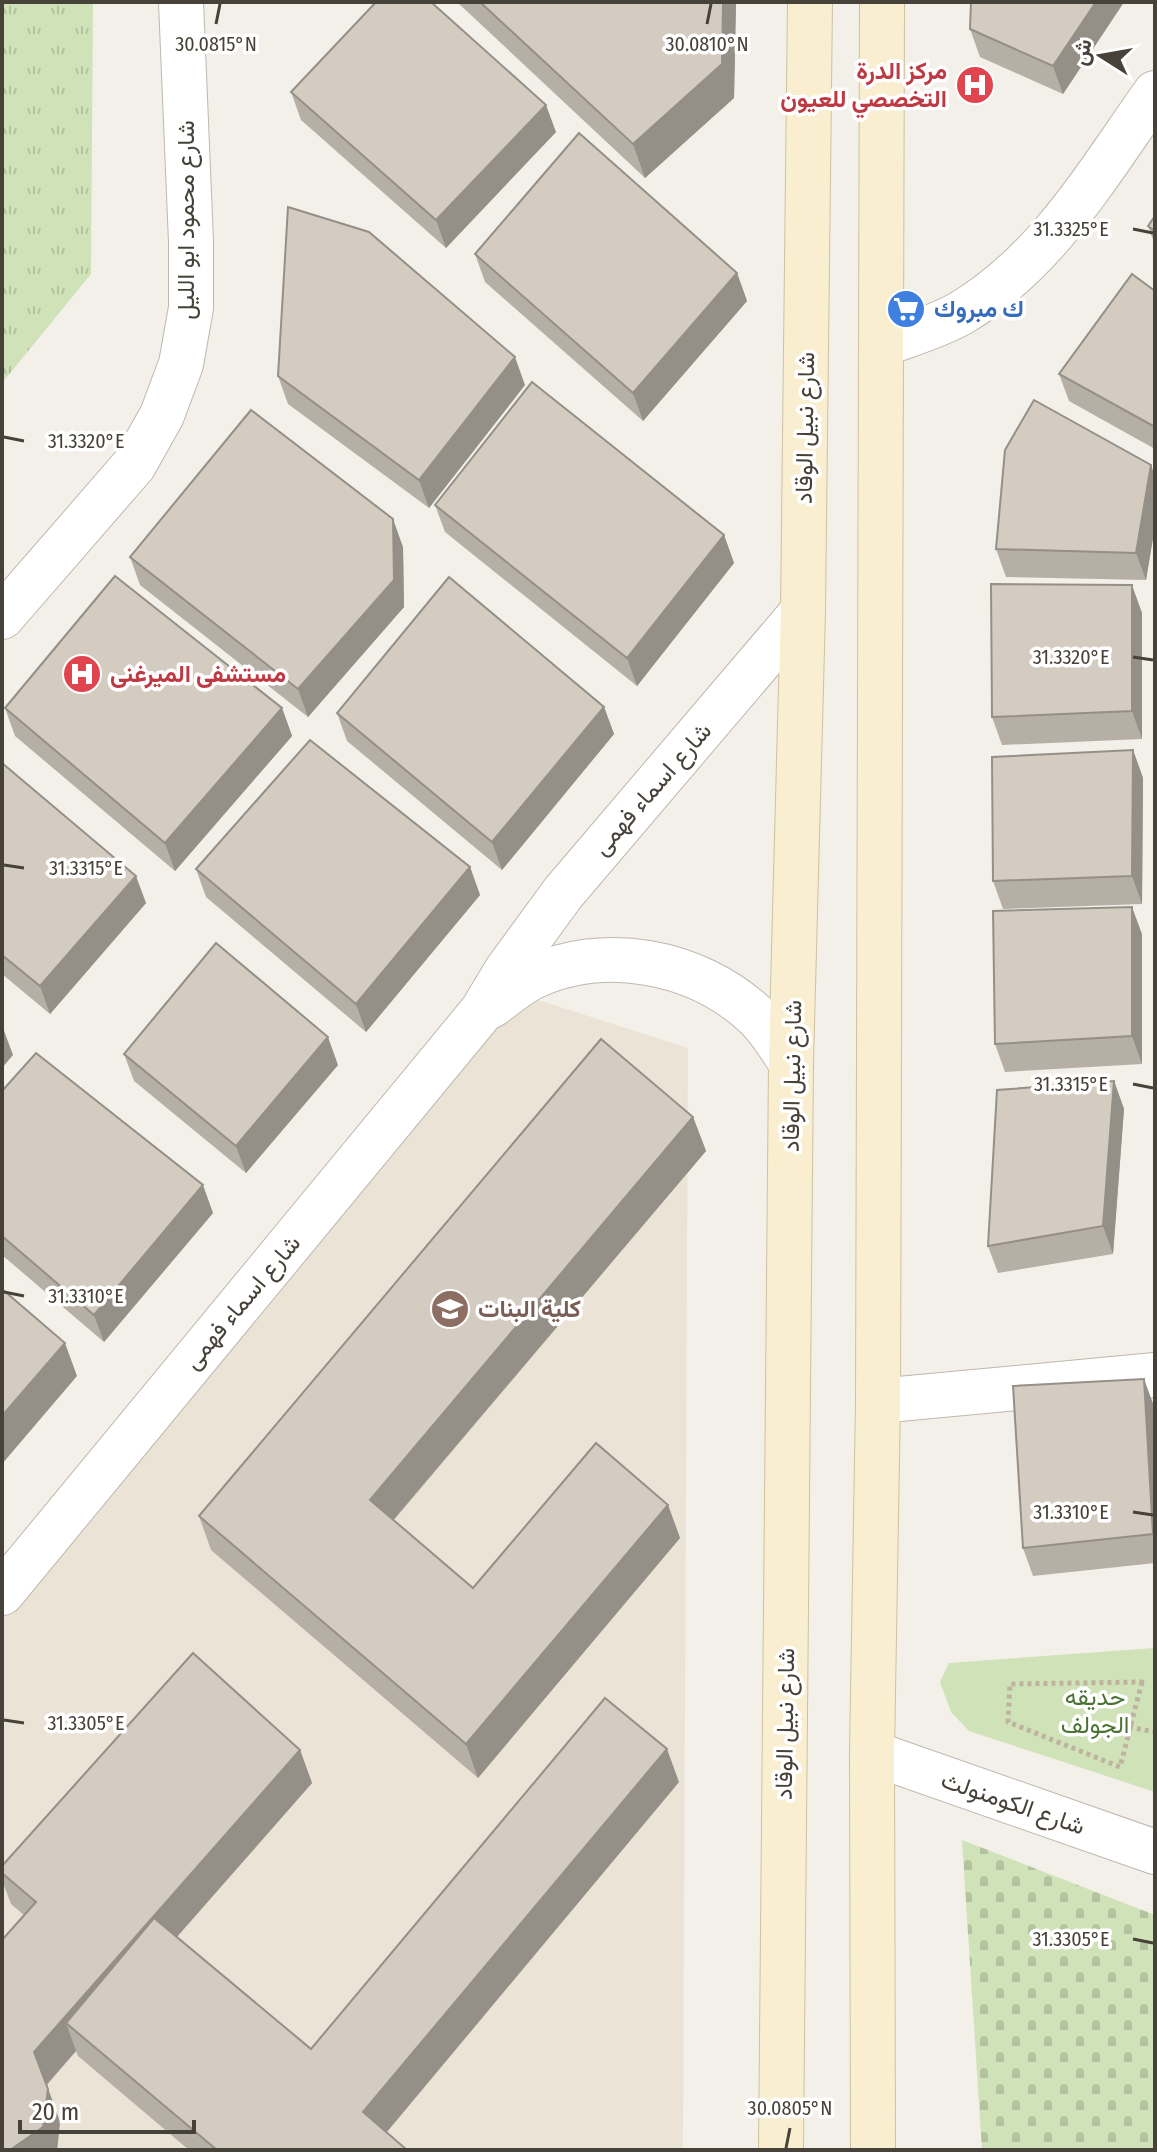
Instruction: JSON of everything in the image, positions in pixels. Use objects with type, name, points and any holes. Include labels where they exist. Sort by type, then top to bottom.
[{"type":"street","name":"شارع محمود ابو الليل","points":[[2,617],[134,465],[162,415],[181,364],[191,308],[181,2]]},
{"type":"street","name":"شارع نبيل الوقاد","points":[[781,2150],[791,1063],[803,611],[810,2]]},
{"type":"street","points":[[873,2150],[872,1753],[878,1401],[882,2]]},
{"type":"street","points":[[881,345],[959,314],[1010,279],[1053,236],[1155,93]]},
{"type":"street","name":"شارع اسماء فهمى","points":[[2,1593],[482,1011],[506,971],[563,893],[803,611]]},
{"type":"street","name":"شارع اسماء فهمى","points":[[482,1011],[532,978],[589,960],[649,962],[706,980],[756,1015],[791,1063]]},
{"type":"street","points":[[878,1401],[1155,1375]]},
{"type":"street","name":"شارع الكومنولث","points":[[872,1753],[1155,1852]]},
{"type":"path","points":[[1142,1682],[1129,1727],[1120,1767],[1008,1722],[1010,1684],[1142,1682]]},
{"type":"path","points":[[1129,1727],[1155,1732]]},
{"type":"shaded area","name":"كلية البنات","points":[[479,981],[688,1048],[683,2150],[2,2150],[2,1570]]},
{"type":"green space","points":[[2,2],[93,2],[91,274],[2,383]]},
{"type":"green space","name":"حديقه الجولف","points":[[1155,1648],[1155,1792],[969,1731],[951,1712],[940,1682],[949,1663]]},
{"type":"green space","points":[[962,1840],[1155,1915],[1155,2150],[982,2150]]},
{"type":"building","points":[[376,2],[431,2],[546,105],[436,220],[291,92]]},
{"type":"building","points":[[480,2],[723,2],[722,64],[633,144]]},
{"type":"building","points":[[971,2],[1096,2],[1053,66],[970,29]]},
{"type":"building","points":[[579,133],[737,273],[633,393],[475,254]]},
{"type":"building","points":[[288,207],[369,232],[515,357],[419,480],[278,376]]},
{"type":"building","points":[[1155,216],[1155,231],[1148,226]]},
{"type":"building","points":[[1132,274],[1155,291],[1155,427],[1059,374]]},
{"type":"building","points":[[532,382],[724,535],[627,658],[435,505]]},
{"type":"building","points":[[1034,400],[1151,465],[1136,553],[996,549],[1005,450]]},
{"type":"building","points":[[251,410],[393,519],[394,580],[298,689],[130,557]]},
{"type":"building","points":[[115,576],[282,708],[165,843],[5,708]]},
{"type":"building","points":[[449,577],[604,707],[492,842],[337,713]]},
{"type":"building","points":[[991,584],[1132,585],[1132,711],[992,717]]},
{"type":"building","points":[[310,740],[470,867],[356,1004],[196,869]]},
{"type":"building","points":[[1133,750],[1132,876],[993,881],[992,757]]},
{"type":"building","points":[[2,763],[136,876],[40,986],[2,955]]},
{"type":"building","points":[[1132,907],[1132,1036],[995,1044],[993,911]]},
{"type":"building","points":[[216,943],[328,1037],[236,1146],[124,1054]]},
{"type":"building","points":[[601,1039],[693,1117],[370,1500],[473,1588],[596,1443],[668,1505],[466,1744],[199,1516]]},
{"type":"building","points":[[36,1053],[203,1185],[94,1315],[2,1236],[2,1091]]},
{"type":"building","points":[[1114,1081],[1103,1226],[988,1246],[997,1090]]},
{"type":"building","points":[[2,1289],[65,1343],[2,1416]]},
{"type":"building","points":[[1144,1379],[1153,1534],[1023,1548],[1013,1386]]},
{"type":"building","points":[[193,1653],[300,1750],[34,2052],[48,2089],[43,2127],[10,2150],[2,2150],[2,1940],[36,1902],[2,1873],[2,1866]]},
{"type":"building","points":[[605,1698],[667,1749],[363,2112],[407,2150],[217,2150],[66,2023],[154,1918],[311,2049]]},
{"type":"place","name":"مركز الدرة التخصصي للعيون","points":[[975,85]]},
{"type":"place","name":"ك مبروك","points":[[906,309]]},
{"type":"place","name":"مستشفى الميرغنى","points":[[82,674]]},
{"type":"place","name":"كلية البنات","points":[[450,1309]]}]
